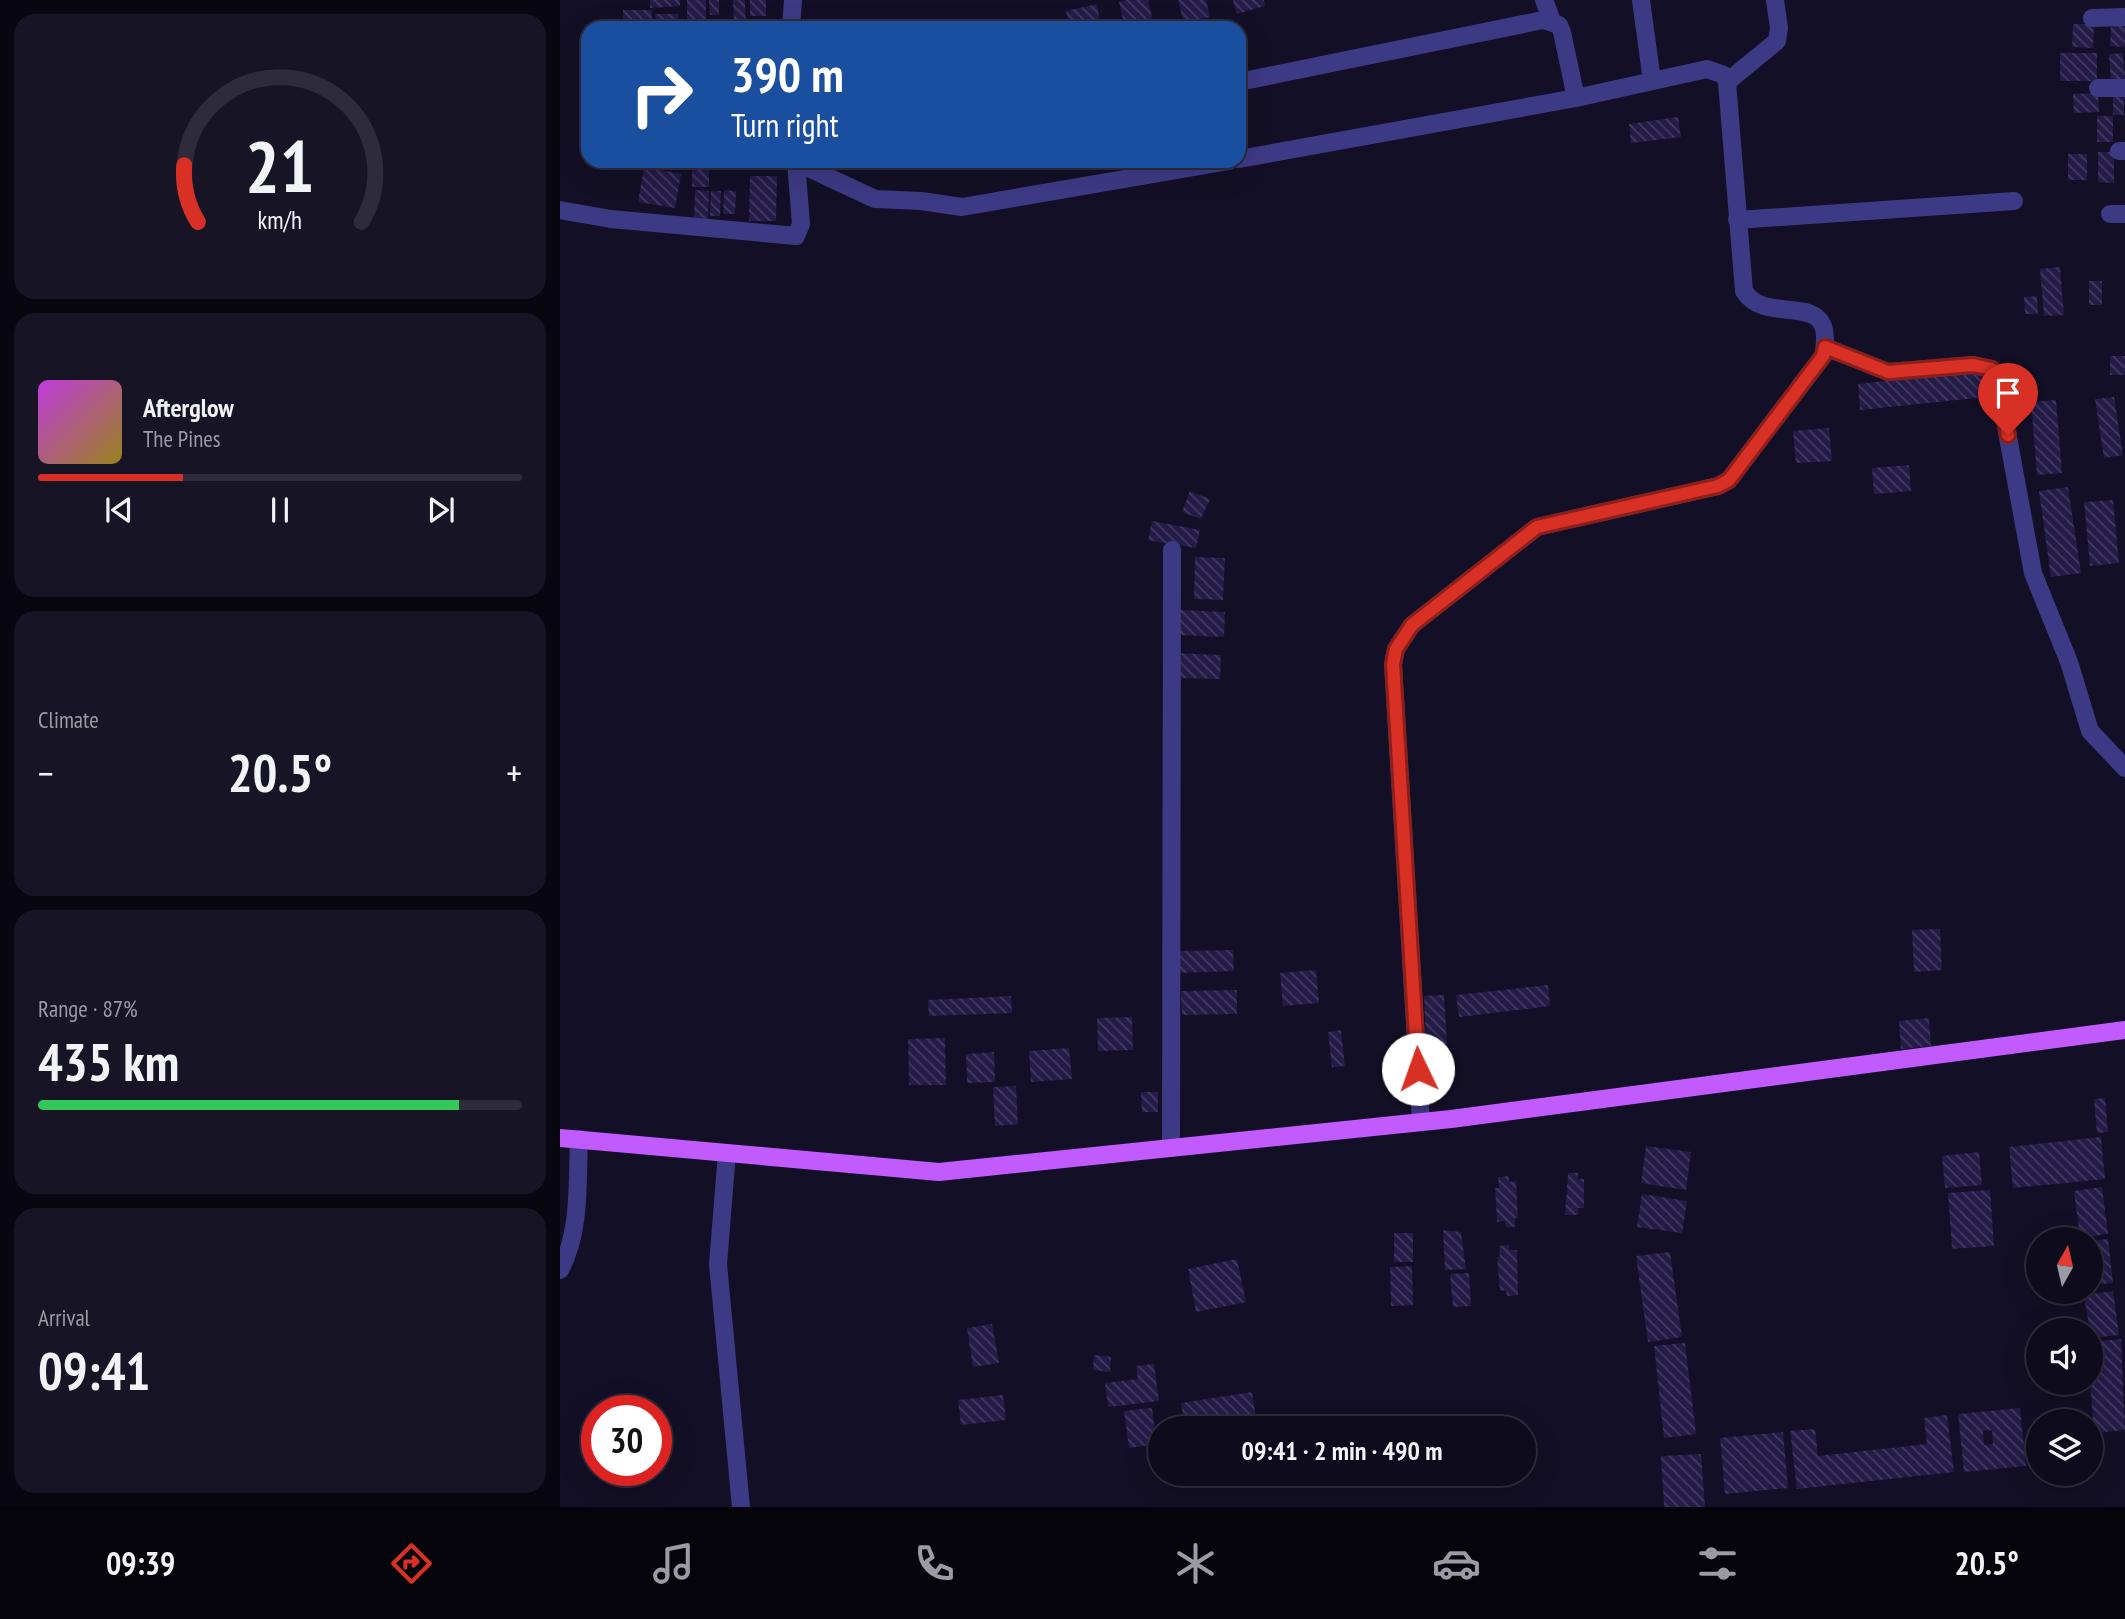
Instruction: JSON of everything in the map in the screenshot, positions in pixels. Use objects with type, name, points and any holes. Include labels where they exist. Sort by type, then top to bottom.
[{"type":"main road","points":[[560,1138],[939,1172],[1421,1122],[2125,1030]]},
{"type":"street","points":[[792,21],[793,0]]},
{"type":"street","points":[[1544,0],[1552,21],[1562,32],[1576,98]]},
{"type":"street","points":[[1641,0],[1652,81]]},
{"type":"street","points":[[1727,82],[1777,41],[1779,28],[1775,0]]},
{"type":"street","points":[[2092,18],[2125,17]]},
{"type":"street","points":[[1246,81],[1544,20],[1552,21]]},
{"type":"street","points":[[1246,158],[1576,98],[1707,69],[1724,75],[1727,82],[1741,281],[1749,299],[1758,304],[1815,316],[1823,322],[1827,336],[1823,356],[1729,480],[1718,486],[1537,527],[1402,635],[1393,664],[1421,1122]]},
{"type":"street","points":[[2098,88],[2125,88]]},
{"type":"street","points":[[560,210],[611,219],[796,236],[801,224],[796,168]]},
{"type":"street","points":[[809,168],[875,199],[921,201],[962,208],[1189,168]]},
{"type":"street","points":[[1737,220],[2014,201]]},
{"type":"street","points":[[1825,347],[1888,372],[1973,365],[1992,369],[1998,383],[2033,573],[2069,662],[2090,731],[2122,763]]},
{"type":"street","points":[[1171,1148],[1172,550]]},
{"type":"street","points":[[560,1270],[571,1250],[574,1233],[579,1139]]},
{"type":"street","points":[[727,1153],[718,1264],[741,1507]]},
{"type":"building","points":[[650,0],[680,0],[680,6],[650,8]]},
{"type":"building","points":[[687,0],[706,0],[706,21],[687,21]]},
{"type":"building","points":[[709,0],[719,0],[719,15],[710,15]]},
{"type":"building","points":[[733,0],[745,0],[746,21],[734,21]]},
{"type":"building","points":[[750,0],[766,0],[766,16],[750,16]]},
{"type":"building","points":[[1148,0],[1153,21],[1123,21],[1119,2]]},
{"type":"building","points":[[1178,0],[1206,0],[1210,17],[1183,21]]},
{"type":"building","points":[[1233,0],[1264,0],[1265,6],[1237,14]]},
{"type":"building","points":[[1097,4],[1100,21],[1068,21],[1066,11]]},
{"type":"building","points":[[623,10],[652,10],[652,21],[623,21]]},
{"type":"building","points":[[655,14],[678,14],[678,21],[655,21]]},
{"type":"building","points":[[2111,21],[2125,22],[2125,47],[2110,46]]},
{"type":"building","points":[[2073,24],[2094,24],[2093,48],[2072,47]]},
{"type":"building","points":[[2060,53],[2097,53],[2097,81],[2060,81]]},
{"type":"building","points":[[2123,53],[2125,79],[2111,80],[2109,54]]},
{"type":"building","points":[[2098,93],[2099,112],[2074,113],[2073,94]]},
{"type":"building","points":[[2113,93],[2124,93],[2124,115],[2113,115]]},
{"type":"building","points":[[2097,116],[2113,116],[2113,142],[2097,142]]},
{"type":"building","points":[[1678,117],[1681,137],[1631,143],[1629,124]]},
{"type":"building","points":[[2098,152],[2114,152],[2114,183],[2098,182]]},
{"type":"building","points":[[2068,154],[2087,154],[2087,180],[2068,180]]},
{"type":"building","points":[[644,168],[681,174],[675,208],[638,202]]},
{"type":"building","points":[[692,168],[709,168],[709,187],[692,187]]},
{"type":"building","points":[[750,176],[777,176],[776,221],[749,221]]},
{"type":"building","points":[[695,190],[709,191],[708,219],[694,218]]},
{"type":"building","points":[[724,190],[736,191],[735,214],[723,214]]},
{"type":"building","points":[[711,191],[721,191],[720,216],[710,216]]},
{"type":"building","points":[[2060,267],[2064,315],[2044,316],[2040,269]]},
{"type":"building","points":[[2089,281],[2102,281],[2102,305],[2089,305]]},
{"type":"building","points":[[2037,296],[2038,314],[2025,314],[2024,297]]},
{"type":"building","points":[[2110,356],[2125,356],[2125,375],[2110,375]]},
{"type":"building","points":[[1983,370],[1986,397],[1860,410],[1858,384]]},
{"type":"building","points":[[2114,397],[2123,455],[2104,458],[2095,399]]},
{"type":"building","points":[[2056,400],[2062,473],[2037,475],[2031,402]]},
{"type":"building","points":[[1829,428],[1832,461],[1796,463],[1793,431]]},
{"type":"building","points":[[1909,465],[1911,491],[1874,494],[1872,468]]},
{"type":"building","points":[[2068,487],[2081,573],[2051,577],[2039,491]]},
{"type":"building","points":[[1190,491],[1210,499],[1201,519],[1182,512]]},
{"type":"building","points":[[2113,500],[2119,563],[2090,566],[2084,502]]},
{"type":"building","points":[[1152,521],[1200,530],[1196,548],[1148,540]]},
{"type":"building","points":[[1195,557],[1225,558],[1223,600],[1194,599]]},
{"type":"building","points":[[1180,610],[1225,612],[1224,637],[1179,635]]},
{"type":"building","points":[[1175,653],[1221,655],[1220,679],[1175,678]]},
{"type":"building","points":[[1940,929],[1942,970],[1914,972],[1912,930]]},
{"type":"building","points":[[1233,950],[1234,971],[1179,973],[1178,951]]},
{"type":"building","points":[[1316,970],[1319,1003],[1283,1006],[1280,973]]},
{"type":"building","points":[[1548,985],[1550,1006],[1459,1017],[1456,995]]},
{"type":"building","points":[[1237,990],[1237,1014],[1182,1015],[1181,991]]},
{"type":"building","points":[[1444,995],[1447,1044],[1426,1045],[1424,996]]},
{"type":"building","points":[[1011,996],[1012,1013],[929,1016],[928,1000]]},
{"type":"building","points":[[1132,1017],[1133,1050],[1098,1051],[1097,1018]]},
{"type":"building","points":[[1929,1018],[1931,1046],[1901,1049],[1899,1021]]},
{"type":"building","points":[[1341,1030],[1345,1066],[1332,1067],[1328,1032]]},
{"type":"building","points":[[945,1038],[946,1085],[909,1085],[908,1039]]},
{"type":"building","points":[[1069,1048],[1072,1079],[1031,1082],[1029,1051]]},
{"type":"building","points":[[994,1052],[995,1082],[967,1083],[966,1054]]},
{"type":"building","points":[[1016,1086],[1018,1124],[995,1126],[993,1087]]},
{"type":"building","points":[[1141,1092],[1158,1092],[1158,1112],[1142,1112]]},
{"type":"building","points":[[2105,1098],[2108,1132],[2097,1133],[2094,1099]]},
{"type":"building","points":[[2101,1137],[2105,1179],[2013,1188],[2009,1147]]},
{"type":"building","points":[[1646,1146],[1691,1152],[1686,1190],[1641,1183]]},
{"type":"building","points":[[1979,1152],[1982,1185],[1945,1188],[1942,1156]]},
{"type":"building","points":[[1568,1173],[1578,1173],[1578,1179],[1584,1179],[1584,1208],[1578,1208],[1578,1215],[1565,1215]]},
{"type":"building","points":[[1509,1176],[1509,1182],[1516,1181],[1518,1218],[1515,1218],[1515,1227],[1506,1227],[1505,1221],[1497,1222],[1495,1188],[1499,1188],[1498,1177]]},
{"type":"building","points":[[2102,1187],[2108,1234],[2104,1235],[2104,1227],[2079,1227],[2074,1191]]},
{"type":"building","points":[[1990,1190],[1994,1246],[1952,1249],[1948,1193]]},
{"type":"building","points":[[1642,1194],[1687,1201],[1682,1233],[1637,1227]]},
{"type":"building","points":[[1443,1230],[1461,1232],[1466,1269],[1445,1270]]},
{"type":"building","points":[[1394,1233],[1413,1233],[1413,1262],[1394,1262]]},
{"type":"building","points":[[2104,1239],[2108,1239],[2113,1283],[2104,1284]]},
{"type":"building","points":[[1509,1245],[1509,1250],[1517,1250],[1518,1295],[1507,1296],[1506,1290],[1500,1291],[1497,1257],[1500,1257],[1499,1246]]},
{"type":"building","points":[[1670,1252],[1682,1337],[1648,1342],[1636,1256]]},
{"type":"building","points":[[1237,1259],[1246,1302],[1196,1312],[1188,1269]]},
{"type":"building","points":[[1412,1266],[1413,1305],[1391,1306],[1390,1267]]},
{"type":"building","points":[[1469,1273],[1471,1306],[1453,1307],[1450,1274]]},
{"type":"building","points":[[2113,1291],[2119,1335],[2103,1337],[2103,1318],[2088,1318],[2085,1304],[2104,1304],[2104,1292]]},
{"type":"building","points":[[992,1324],[999,1363],[973,1367],[967,1328]]},
{"type":"building","points":[[2121,1339],[2125,1430],[2103,1432],[2103,1409],[2092,1409],[2091,1395],[2103,1395],[2103,1341]]},
{"type":"building","points":[[1685,1343],[1696,1434],[1664,1438],[1654,1346]]},
{"type":"building","points":[[1094,1355],[1111,1357],[1110,1372],[1093,1370]]},
{"type":"building","points":[[1154,1364],[1159,1401],[1108,1407],[1105,1383],[1138,1379],[1136,1366]]},
{"type":"building","points":[[1252,1392],[1256,1416],[1183,1416],[1181,1403]]},
{"type":"building","points":[[1003,1395],[1006,1420],[961,1425],[958,1400]]},
{"type":"building","points":[[1152,1408],[1153,1416],[1148,1416],[1148,1445],[1129,1448],[1124,1411]]},
{"type":"building","points":[[2020,1408],[2026,1466],[1964,1472],[1958,1414]],"holes":[[[1992,1430],[1993,1444],[1984,1445],[1983,1431]]]},
{"type":"building","points":[[1947,1415],[1954,1472],[1797,1489],[1790,1431],[1815,1429],[1818,1456],[1927,1444],[1924,1418]]},
{"type":"building","points":[[1783,1432],[1788,1488],[1725,1494],[1720,1438]]},
{"type":"building","points":[[1701,1454],[1705,1507],[1664,1507],[1661,1456]]},
{"type":"route","points":[[1418,1069],[1393,664],[1402,635],[1537,527],[1549,522],[1718,486],[1729,480],[1823,356],[1825,347],[1888,372],[1984,365],[1996,375],[2008,435]]}]
